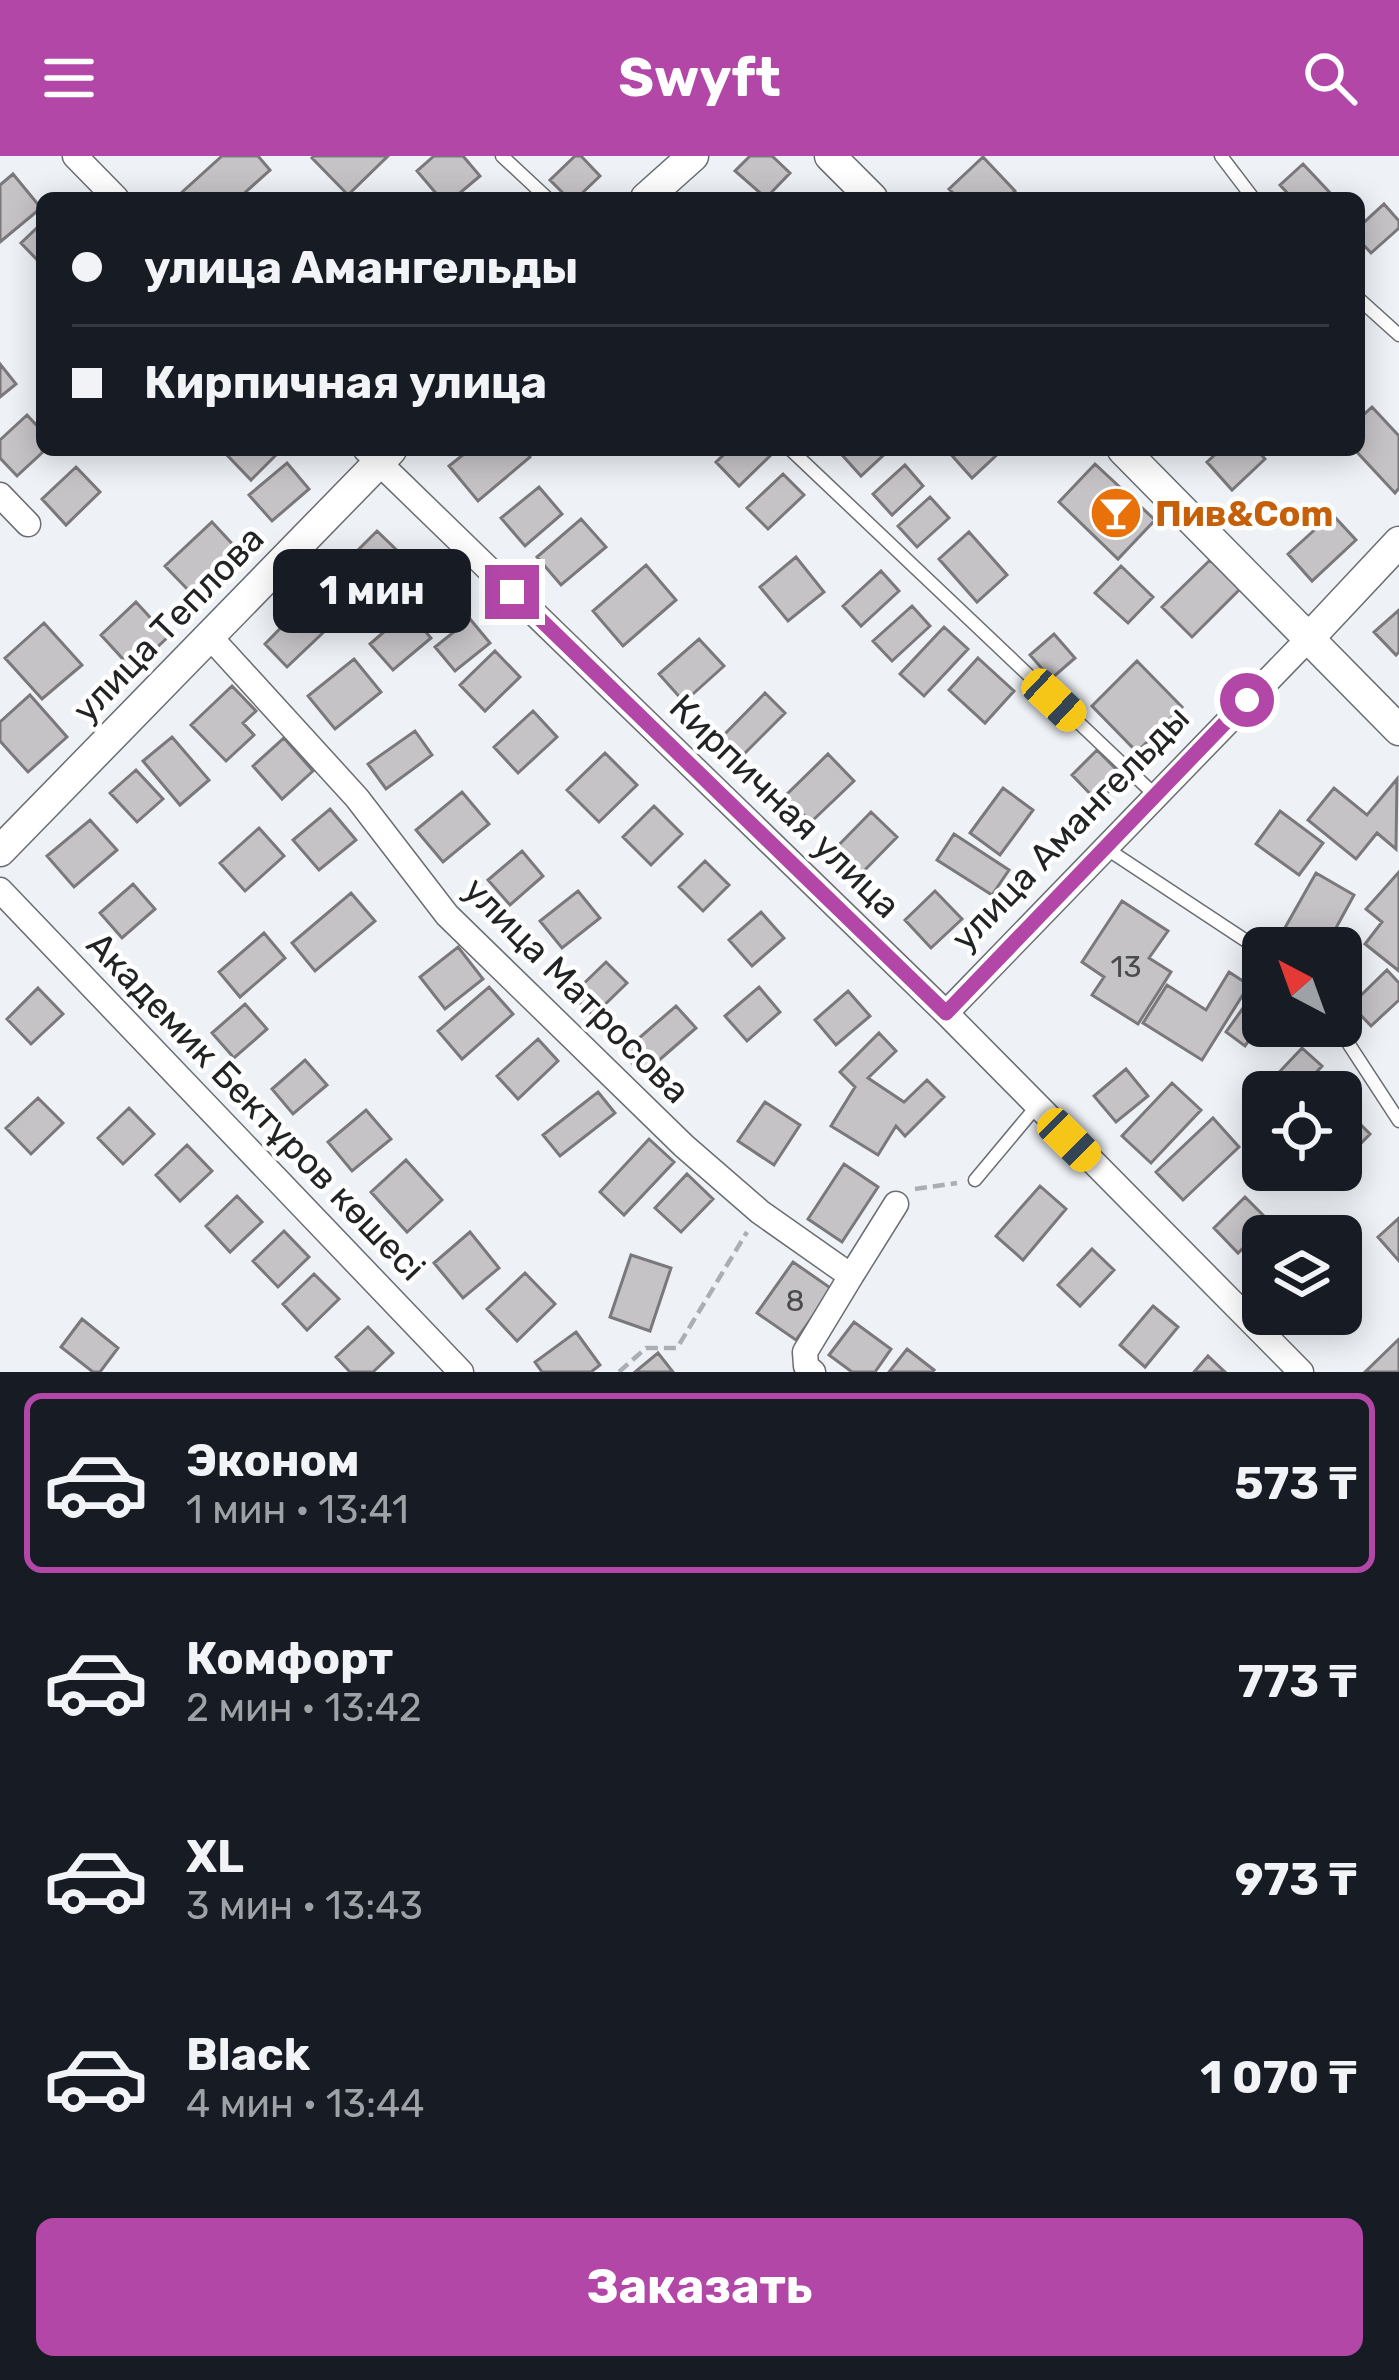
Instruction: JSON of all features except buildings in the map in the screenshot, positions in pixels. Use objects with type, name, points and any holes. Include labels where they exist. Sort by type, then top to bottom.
[{"type":"street","points":[[75,156],[110,192]]},
{"type":"street","points":[[653,192],[693,156]]},
{"type":"street","points":[[830,156],[866,192]]},
{"type":"street","name":"улица Теплова","points":[[0,851],[211,638],[376,456]]},
{"type":"street","name":"Кирпичная улица","points":[[380,456],[946,1013],[1301,1372]]},
{"type":"street","points":[[1129,456],[1399,730]]},
{"type":"street","points":[[0,495],[28,524]]},
{"type":"street","name":"улица Амангельды","points":[[946,1013],[1399,542]]},
{"type":"street","name":"улица Матросова","points":[[211,638],[357,798],[446,915],[684,1146],[760,1212],[851,1276]]},
{"type":"street","name":"Академик Бектұров көшесі","points":[[0,890],[460,1372]]},
{"type":"street","points":[[813,1372],[806,1366],[805,1352],[896,1204]]},
{"type":"lane","points":[[502,156],[541,192]]},
{"type":"lane","points":[[1221,156],[1248,192]]},
{"type":"lane","points":[[1365,304],[1399,335]]},
{"type":"lane","points":[[797,456],[1154,794]]},
{"type":"lane","points":[[1107,850],[1242,938]]},
{"type":"lane","points":[[1351,1047],[1399,1121]]},
{"type":"lane","points":[[975,1180],[1036,1107]]},
{"type":"path","points":[[896,1204],[917,1188],[975,1180]]},
{"type":"path","points":[[619,1372],[646,1348],[677,1348],[760,1212]]},
{"type":"place","name":"Пив&Com","points":[[1116,513]]},
{"type":"route","points":[[512,592],[946,1013],[1247,700]]}]
